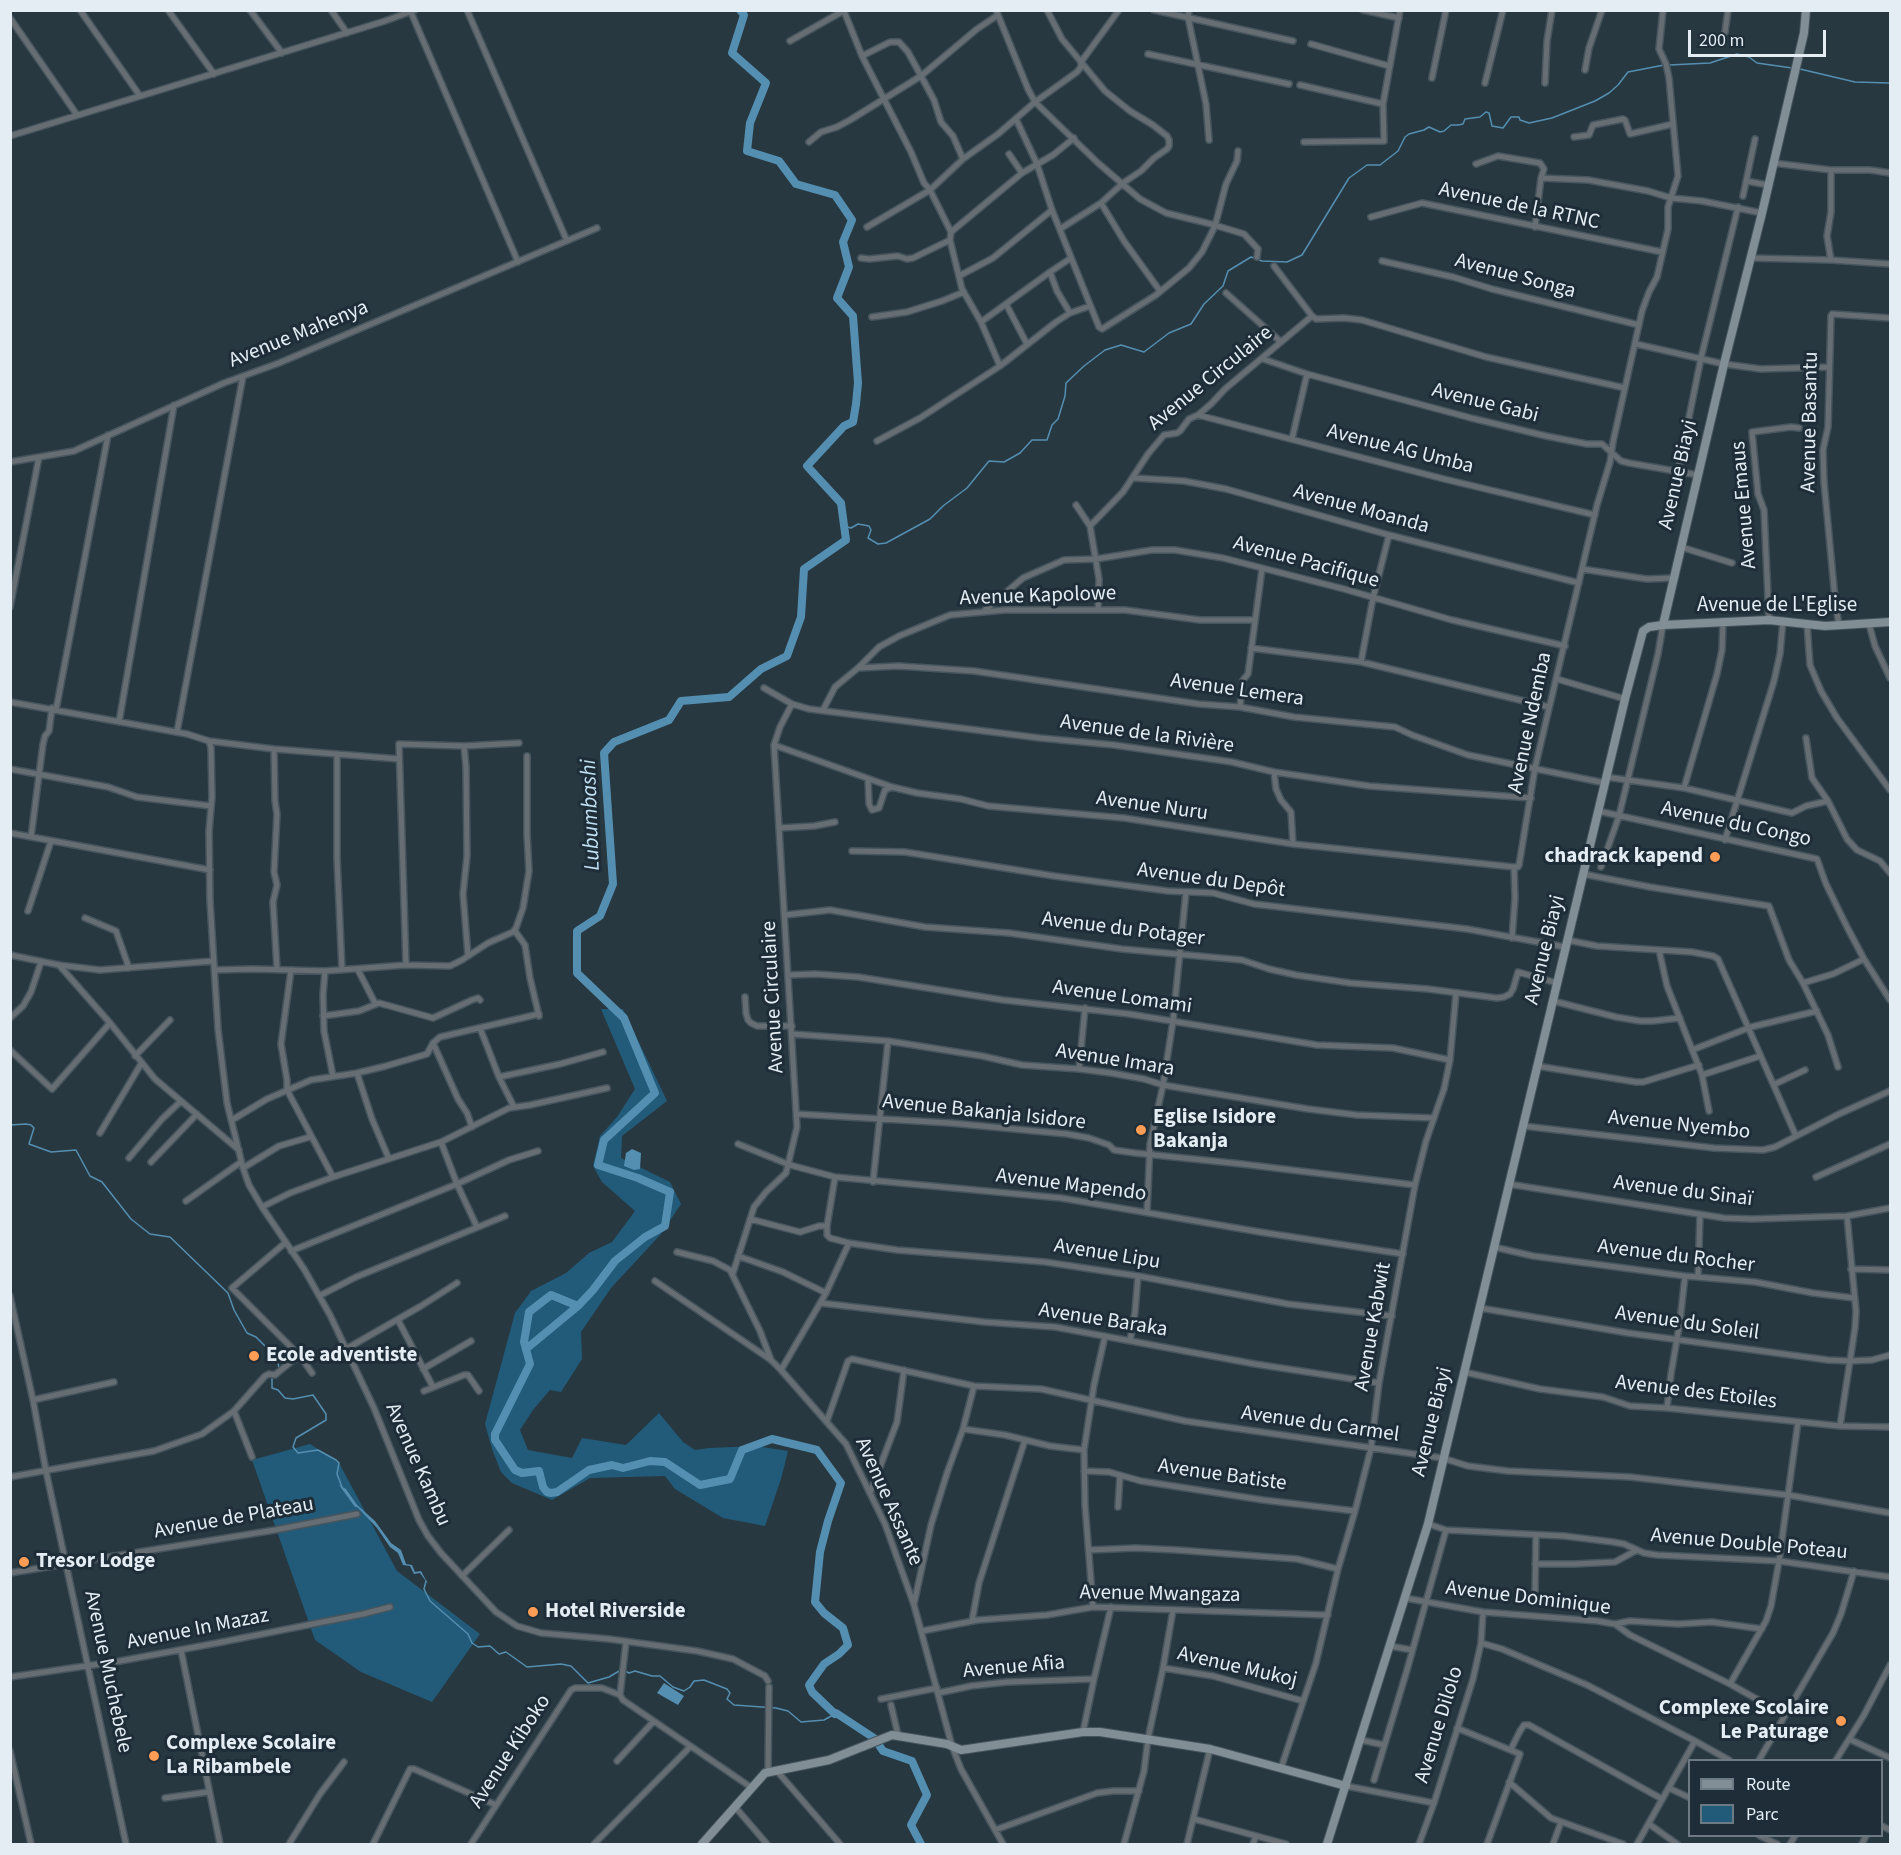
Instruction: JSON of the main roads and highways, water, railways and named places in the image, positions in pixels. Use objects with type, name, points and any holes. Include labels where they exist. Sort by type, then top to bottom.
[{"type":"waterway","name":"Lubumbashi","points":[[740,10],[744,15],[732,53],[766,83],[750,123],[747,151],[779,161],[796,184],[835,195],[852,220],[843,242],[849,267],[837,298],[853,316],[858,383],[853,422],[844,426],[807,466],[841,503],[846,540],[804,569],[801,617],[787,656],[761,669],[729,697],[681,701],[669,720],[614,742],[604,753],[613,884],[600,916],[577,931],[577,973],[624,1018],[655,1093],[604,1140],[598,1165],[638,1178],[670,1192],[665,1226],[645,1237],[615,1261],[578,1306],[551,1295],[529,1312],[524,1342],[530,1364],[495,1434],[495,1440],[515,1470],[522,1473],[539,1471],[543,1487],[551,1493],[557,1492],[589,1470],[612,1465],[623,1468],[650,1461],[665,1462],[700,1485],[730,1479],[742,1450],[772,1439],[817,1450],[841,1483],[820,1552],[815,1602],[824,1613],[843,1628],[848,1645],[824,1664],[809,1685],[812,1692],[835,1714],[874,1738],[883,1751],[912,1761],[927,1795],[911,1825],[921,1844]]},
{"type":"waterway","points":[[1669,65],[1710,63],[1737,54],[1749,57],[1757,63],[1792,68]]},
{"type":"waterway","points":[[844,526],[851,528],[858,524],[869,526],[871,530],[868,538],[878,544],[886,543],[930,519],[967,488],[989,461],[1004,462],[1020,453],[1032,440],[1047,440],[1052,425],[1058,419],[1065,396],[1066,383],[1084,366],[1105,350],[1121,345],[1144,352],[1169,333],[1191,324],[1204,304],[1223,286],[1228,271],[1251,257],[1262,261],[1287,262],[1302,255],[1349,178],[1367,165],[1380,165],[1398,151],[1409,134],[1429,127],[1440,132],[1444,131],[1451,125],[1463,124],[1465,119],[1480,117],[1486,112],[1489,113],[1492,126],[1503,128],[1511,117],[1519,117],[1520,120],[1529,123],[1552,118],[1609,93],[1628,72],[1664,65]]},
{"type":"waterway","points":[[1800,69],[1855,82],[1890,83]]},
{"type":"waterway","points":[[10,1125],[31,1125],[34,1128],[29,1144],[51,1152],[76,1150],[90,1176],[102,1182],[131,1219],[150,1234],[170,1237],[228,1293],[234,1310],[247,1333],[256,1337],[277,1358],[279,1368],[275,1371]]},
{"type":"waterway","name":"Lubumbashi","points":[[526,1349],[578,1306]]},
{"type":"waterway","points":[[272,1378],[272,1388],[278,1390],[285,1398],[293,1399],[313,1395],[326,1414],[326,1420],[296,1438],[293,1447],[298,1453],[318,1450],[336,1460],[339,1463],[337,1474],[342,1487]]},
{"type":"waterway","points":[[426,1581],[424,1589],[430,1601],[468,1634],[472,1643],[478,1647],[490,1646],[499,1654],[506,1652],[527,1667],[561,1664],[571,1666],[588,1683],[609,1677],[621,1670]]},
{"type":"waterway","points":[[625,1671],[660,1676],[673,1687],[684,1691],[694,1681],[704,1680],[727,1689],[730,1693],[727,1699],[734,1705],[788,1711],[801,1722],[824,1720],[835,1714]]},
{"type":"place","name":"chadrack kapend","points":[[1715,857]]},
{"type":"place","name":"Eglise Isidore Bakanja","points":[[1141,1130]]},
{"type":"place","name":"Ecole adventiste","points":[[254,1356]]},
{"type":"place","name":"Tresor Lodge","points":[[24,1562]]},
{"type":"place","name":"Hotel Riverside","points":[[533,1612]]},
{"type":"place","name":"Complexe Scolaire Le Paturage","points":[[1841,1721]]},
{"type":"place","name":"Complexe Scolaire La Ribambele","points":[[154,1756]]}]
